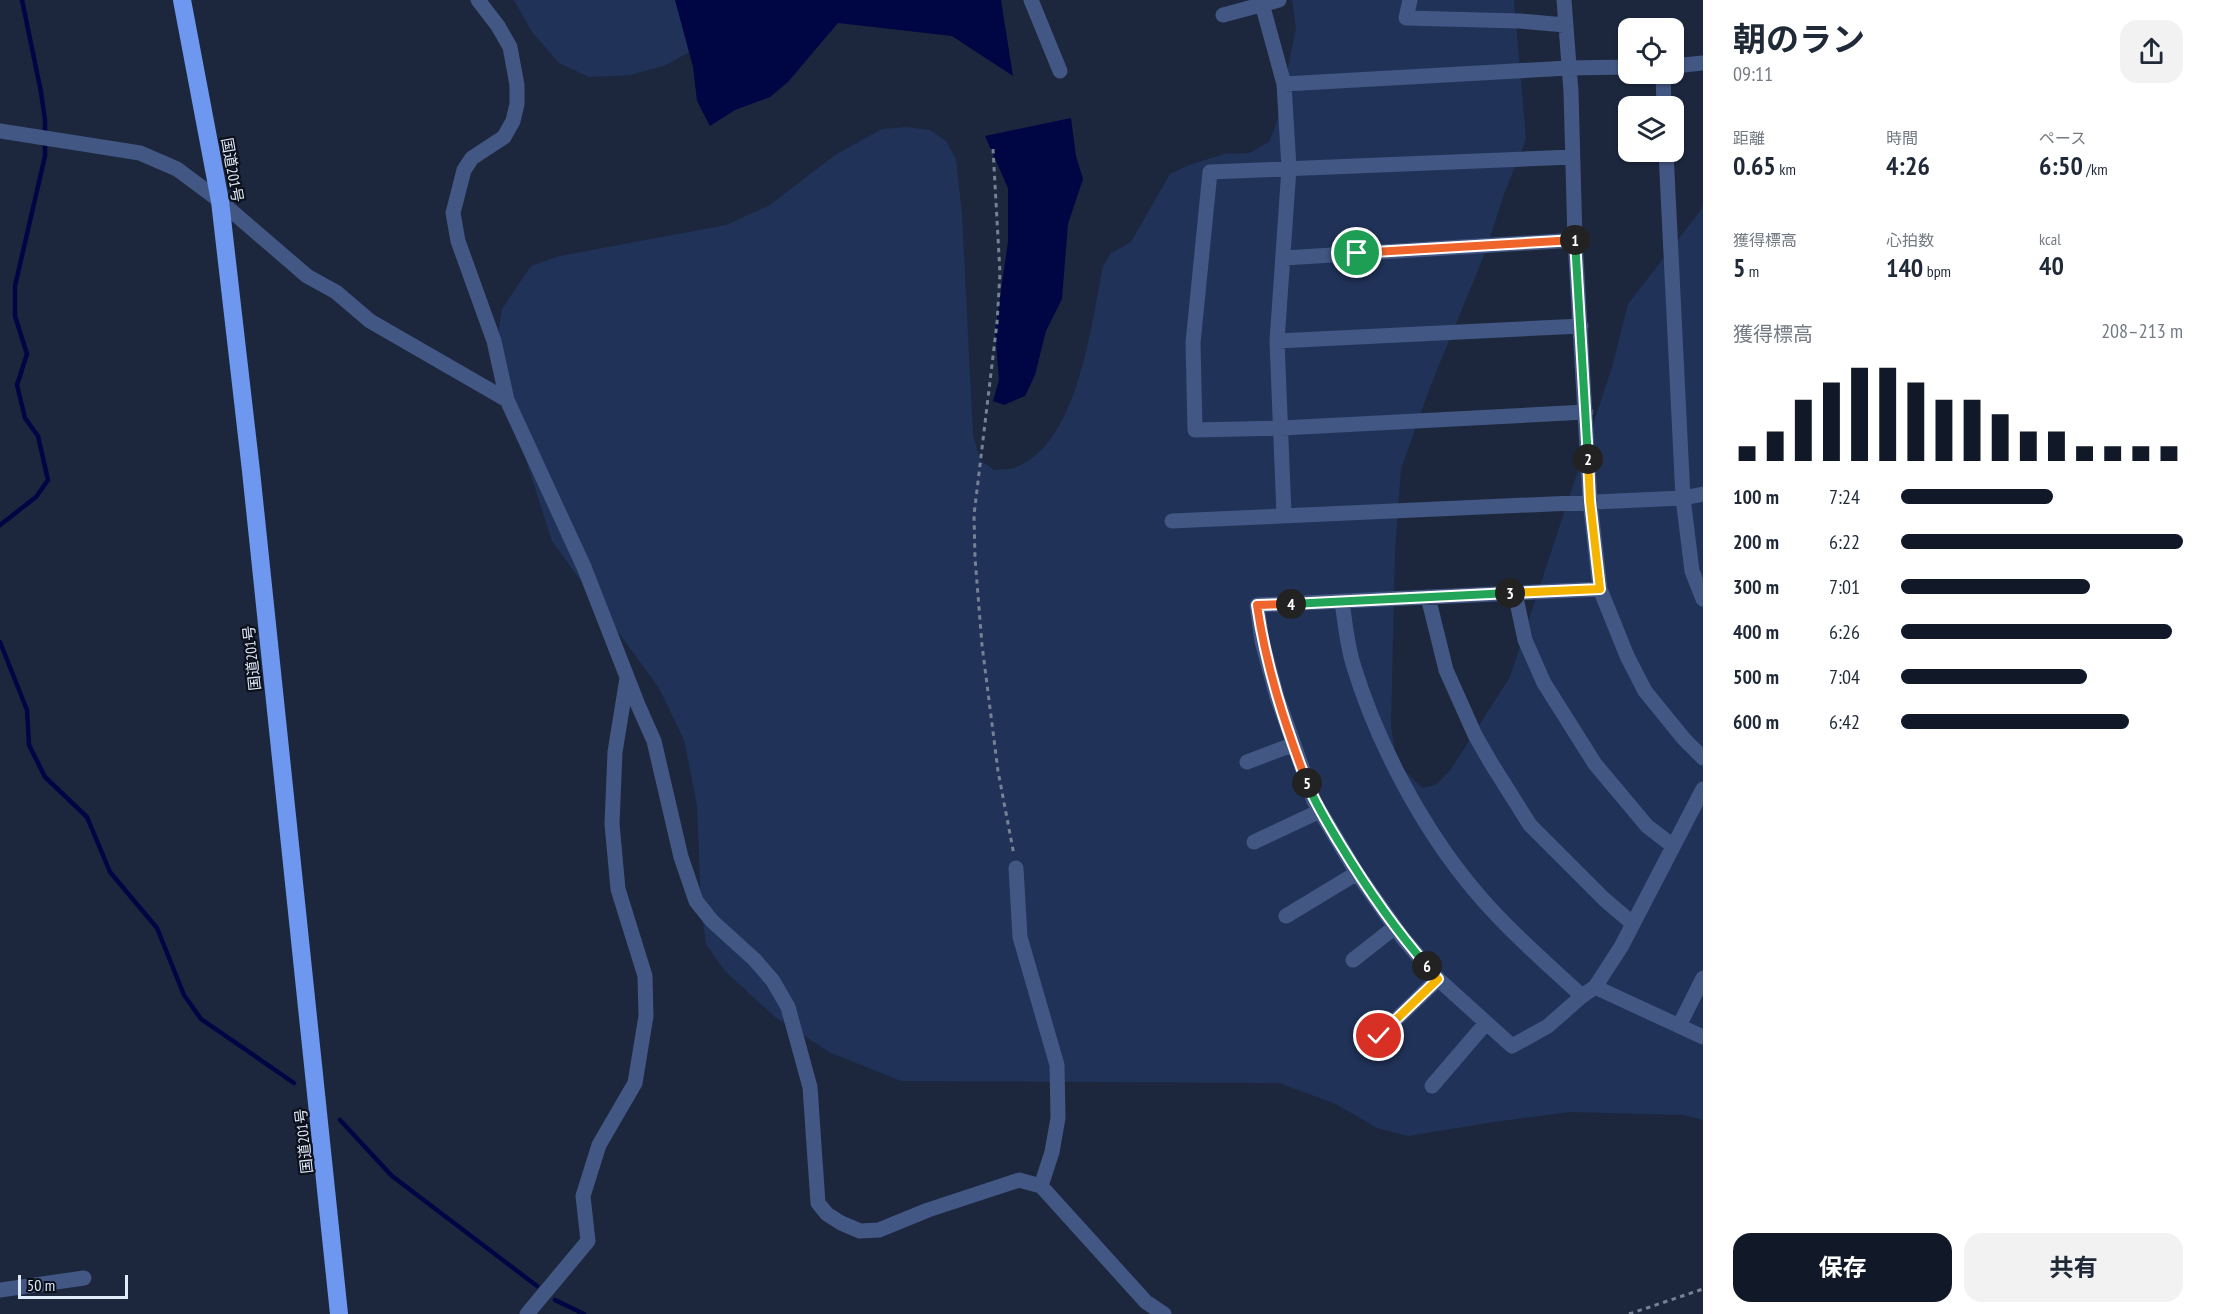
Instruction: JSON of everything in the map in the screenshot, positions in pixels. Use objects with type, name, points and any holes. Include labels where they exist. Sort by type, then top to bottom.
[{"type":"highway","name":"国道201号","points":[[182,0],[220,201],[251,471],[339,1314]]},
{"type":"street","points":[[478,0],[498,26],[510,47],[517,85],[517,104],[513,121],[504,137],[472,158],[464,170],[453,213],[458,241],[494,341],[507,400],[584,567],[654,741],[681,856],[696,901],[712,921],[755,960],[773,981],[788,1006],[810,1087],[818,1203],[827,1214],[841,1223],[860,1231],[879,1230],[928,1210],[1019,1180],[1041,1186],[1146,1302],[1164,1314]]},
{"type":"street","points":[[1031,0],[1059,71]]},
{"type":"street","points":[[1223,15],[1261,2],[1279,0]]},
{"type":"street","points":[[1410,0],[1406,18],[1520,21],[1565,25]]},
{"type":"street","points":[[1564,0],[1590,501],[1600,589],[1627,657],[1645,691],[1684,739],[1703,758]]},
{"type":"street","points":[[1261,2],[1284,84],[1289,168],[1277,341],[1284,515]]},
{"type":"street","points":[[1684,65],[1703,63]]},
{"type":"street","points":[[1284,84],[1569,68],[1618,68]]},
{"type":"street","points":[[0,131],[140,153],[177,169],[220,201],[307,276],[336,292],[370,321],[507,400]]},
{"type":"street","points":[[1572,157],[1210,172],[1193,343],[1195,430],[1282,428],[1586,412]]},
{"type":"street","points":[[1666,162],[1683,498],[1692,571],[1703,599]]},
{"type":"street","points":[[1284,258],[1575,240]]},
{"type":"street","points":[[1277,341],[1581,326]]},
{"type":"street","points":[[1172,521],[1683,498],[1703,494]]},
{"type":"street","points":[[1600,589],[1257,605],[1262,641],[1277,697],[1292,745],[1314,801],[1357,873],[1395,927],[1438,979],[1512,1046],[1548,1026],[1595,987],[1621,947],[1703,789]]},
{"type":"street","points":[[1515,593],[1525,640],[1544,683],[1595,764],[1647,826],[1673,846]]},
{"type":"street","points":[[1428,597],[1446,670],[1475,735],[1491,763],[1530,825],[1588,885],[1632,923]]},
{"type":"street","points":[[1342,602],[1352,663],[1376,727],[1431,834],[1474,891],[1517,937],[1582,996]]},
{"type":"street","points":[[527,1314],[588,1241],[583,1196],[599,1145],[635,1083],[646,1016],[645,976],[618,889],[612,824],[615,752],[627,678]]},
{"type":"street","points":[[1246,762],[1292,745]]},
{"type":"street","points":[[1254,842],[1320,811]]},
{"type":"street","points":[[1016,868],[1020,937],[1057,1065],[1058,1118],[1052,1152],[1041,1186]]},
{"type":"street","points":[[1286,916],[1357,873]]},
{"type":"street","points":[[1353,960],[1395,927]]},
{"type":"street","points":[[1679,1026],[1703,978]]},
{"type":"street","points":[[1379,1036],[1438,979]]},
{"type":"street","points":[[1595,987],[1703,1037]]},
{"type":"street","points":[[1432,1086],[1486,1023]]},
{"type":"street","points":[[0,1290],[84,1278]]},
{"type":"path","points":[[993,148],[1000,273],[997,323],[974,515],[975,558],[982,645],[998,771],[1016,868]]},
{"type":"path","points":[[1629,1314],[1703,1289]]},
{"type":"shaded area","points":[[514,0],[739,0],[700,46],[666,65],[631,75],[589,77],[559,63],[532,32]]},
{"type":"shaded area","points":[[675,0],[1001,0],[1013,76],[952,36],[838,23],[788,82],[770,97],[735,110],[710,126],[697,101],[693,67]]},
{"type":"shaded area","points":[[1292,0],[1514,0],[1526,139],[1504,194],[1485,253],[1430,387],[1401,469],[1395,551],[1391,726],[1396,762],[1422,788],[1435,785],[1449,772],[1510,677],[1612,367],[1628,304],[1701,210],[1703,204],[1703,1120],[1683,1115],[1570,1112],[1408,1136],[1377,1128],[1336,1104],[1279,1083],[901,1081],[831,1053],[775,1017],[725,971],[706,944],[701,906],[697,805],[684,740],[659,688],[552,541],[505,394],[498,335],[502,309],[531,266],[560,256],[726,225],[770,205],[835,155],[882,129],[906,127],[930,130],[946,141],[956,159],[962,214],[973,435],[980,460],[994,470],[1017,467],[1038,453],[1055,433],[1079,378],[1103,266],[1111,253],[1131,242],[1170,174],[1189,165],[1224,154],[1249,153],[1269,142],[1277,122],[1296,28]]},
{"type":"shaded area","points":[[1071,118],[1076,156],[1083,179],[1068,224],[1062,299],[1046,331],[1035,375],[1025,396],[1004,405],[993,401],[999,380],[995,331],[1008,242],[1008,188],[985,136]]},
{"type":"waterway","points":[[0,525],[36,497],[48,480],[38,436],[25,418],[17,385],[27,354],[15,316],[15,286],[45,156],[45,120],[41,92],[22,0]]},
{"type":"waterway","points":[[0,642],[27,710],[29,745],[45,777],[87,817],[110,872],[157,928],[184,995],[201,1019],[294,1083]]},
{"type":"waterway","points":[[340,1120],[392,1176],[537,1286]]},
{"type":"waterway","points":[[555,1300],[584,1314]]},
{"type":"route","points":[[1357,253],[1575,240],[1590,501],[1600,589],[1257,605],[1262,641],[1277,697],[1292,745],[1314,801],[1357,873],[1402,937],[1438,979],[1379,1036]]}]
